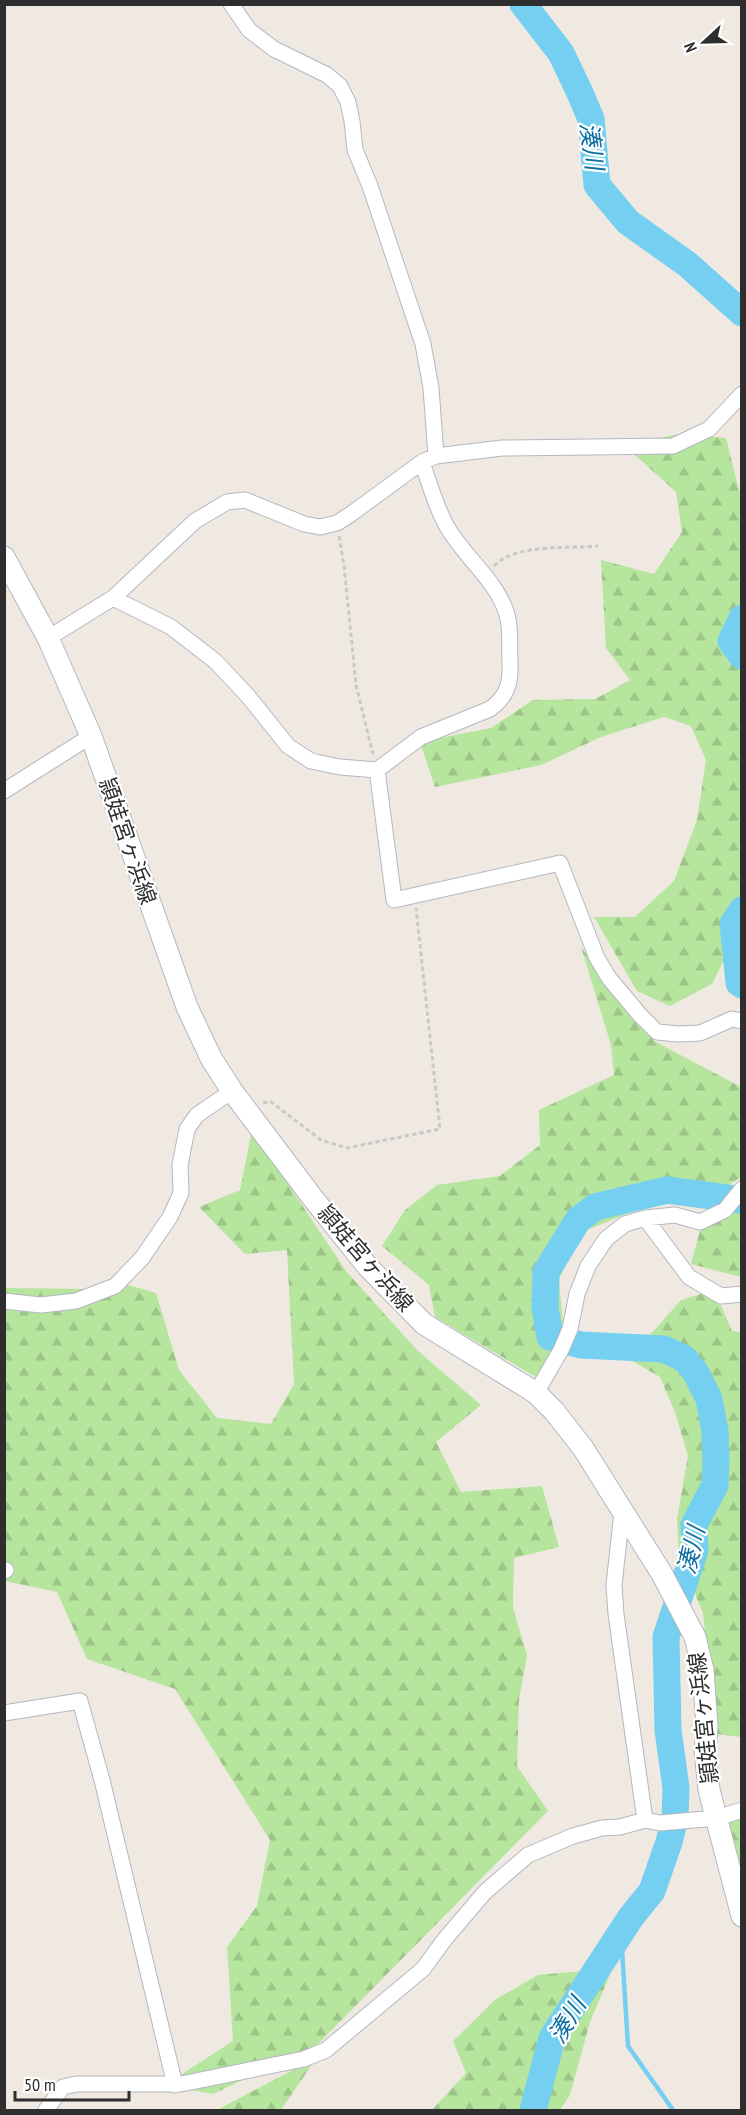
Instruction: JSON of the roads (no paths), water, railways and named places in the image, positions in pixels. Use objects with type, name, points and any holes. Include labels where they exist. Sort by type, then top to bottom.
[{"type":"main road","name":"頴娃宮ヶ浜線","points":[[4,557],[48,638],[91,736],[187,1007],[212,1058],[232,1091],[368,1267],[424,1324],[536,1393],[554,1411],[583,1448],[662,1574],[694,1637],[703,1670],[707,1726],[705,1751],[709,1790],[741,1916]]},
{"type":"street","points":[[113,598],[171,627],[215,661],[248,696],[288,746],[311,761],[340,767],[377,770],[420,737],[489,709],[498,703],[507,692],[510,681],[509,621],[505,608],[446,524],[429,459],[431,388],[423,344],[370,186],[355,150],[348,102],[340,86],[327,75],[274,49],[249,30],[231,4]]},
{"type":"street","points":[[48,638],[113,598],[195,521],[227,502],[245,500],[304,524],[320,527],[337,523],[429,459],[502,448],[673,446],[709,429],[741,394]]},
{"type":"street","points":[[4,790],[91,736]]},
{"type":"street","points":[[377,770],[394,900],[561,863],[597,958],[609,978],[657,1032],[700,1033],[732,1019],[741,1021]]},
{"type":"street","points":[[4,1300],[41,1305],[76,1301],[115,1286],[142,1258],[170,1217],[180,1193],[180,1165],[187,1129],[197,1115],[232,1091]]},
{"type":"street","points":[[536,1393],[561,1350],[570,1329],[577,1294],[588,1266],[606,1239],[625,1224],[645,1218],[675,1215],[700,1222],[725,1210],[741,1189]]},
{"type":"street","points":[[645,1218],[689,1277],[721,1296],[741,1294]]},
{"type":"street","points":[[622,1512],[614,1586],[616,1614],[652,1821]]},
{"type":"street","points":[[4,1713],[80,1701],[102,1780],[175,2085]]},
{"type":"street","points":[[46,2110],[63,2087],[76,2084],[175,2085],[304,2059],[326,2050],[423,1969],[485,1892],[528,1854],[573,1836],[602,1828],[652,1821],[717,1818],[741,1810]]},
{"type":"waterway","name":"湊川","points":[[523,4],[561,53],[591,119],[597,185],[628,222],[687,264],[742,313]]},
{"type":"waterway","name":"湊川","points":[[742,618],[731,641],[742,656]]},
{"type":"waterway","name":"湊川","points":[[742,910],[733,924],[739,983],[742,985]]},
{"type":"waterway","name":"湊川","points":[[533,2110],[552,2038],[631,1917],[652,1891],[669,1842],[675,1818],[676,1788],[668,1730],[666,1637],[695,1550],[694,1525],[715,1485],[716,1460],[715,1431],[709,1399],[696,1373],[685,1359],[664,1349],[581,1345],[550,1337],[545,1308],[546,1272],[578,1220],[595,1207],[667,1190],[742,1200]]},
{"type":"waterway","points":[[621,1933],[628,2046],[673,2110]]}]
